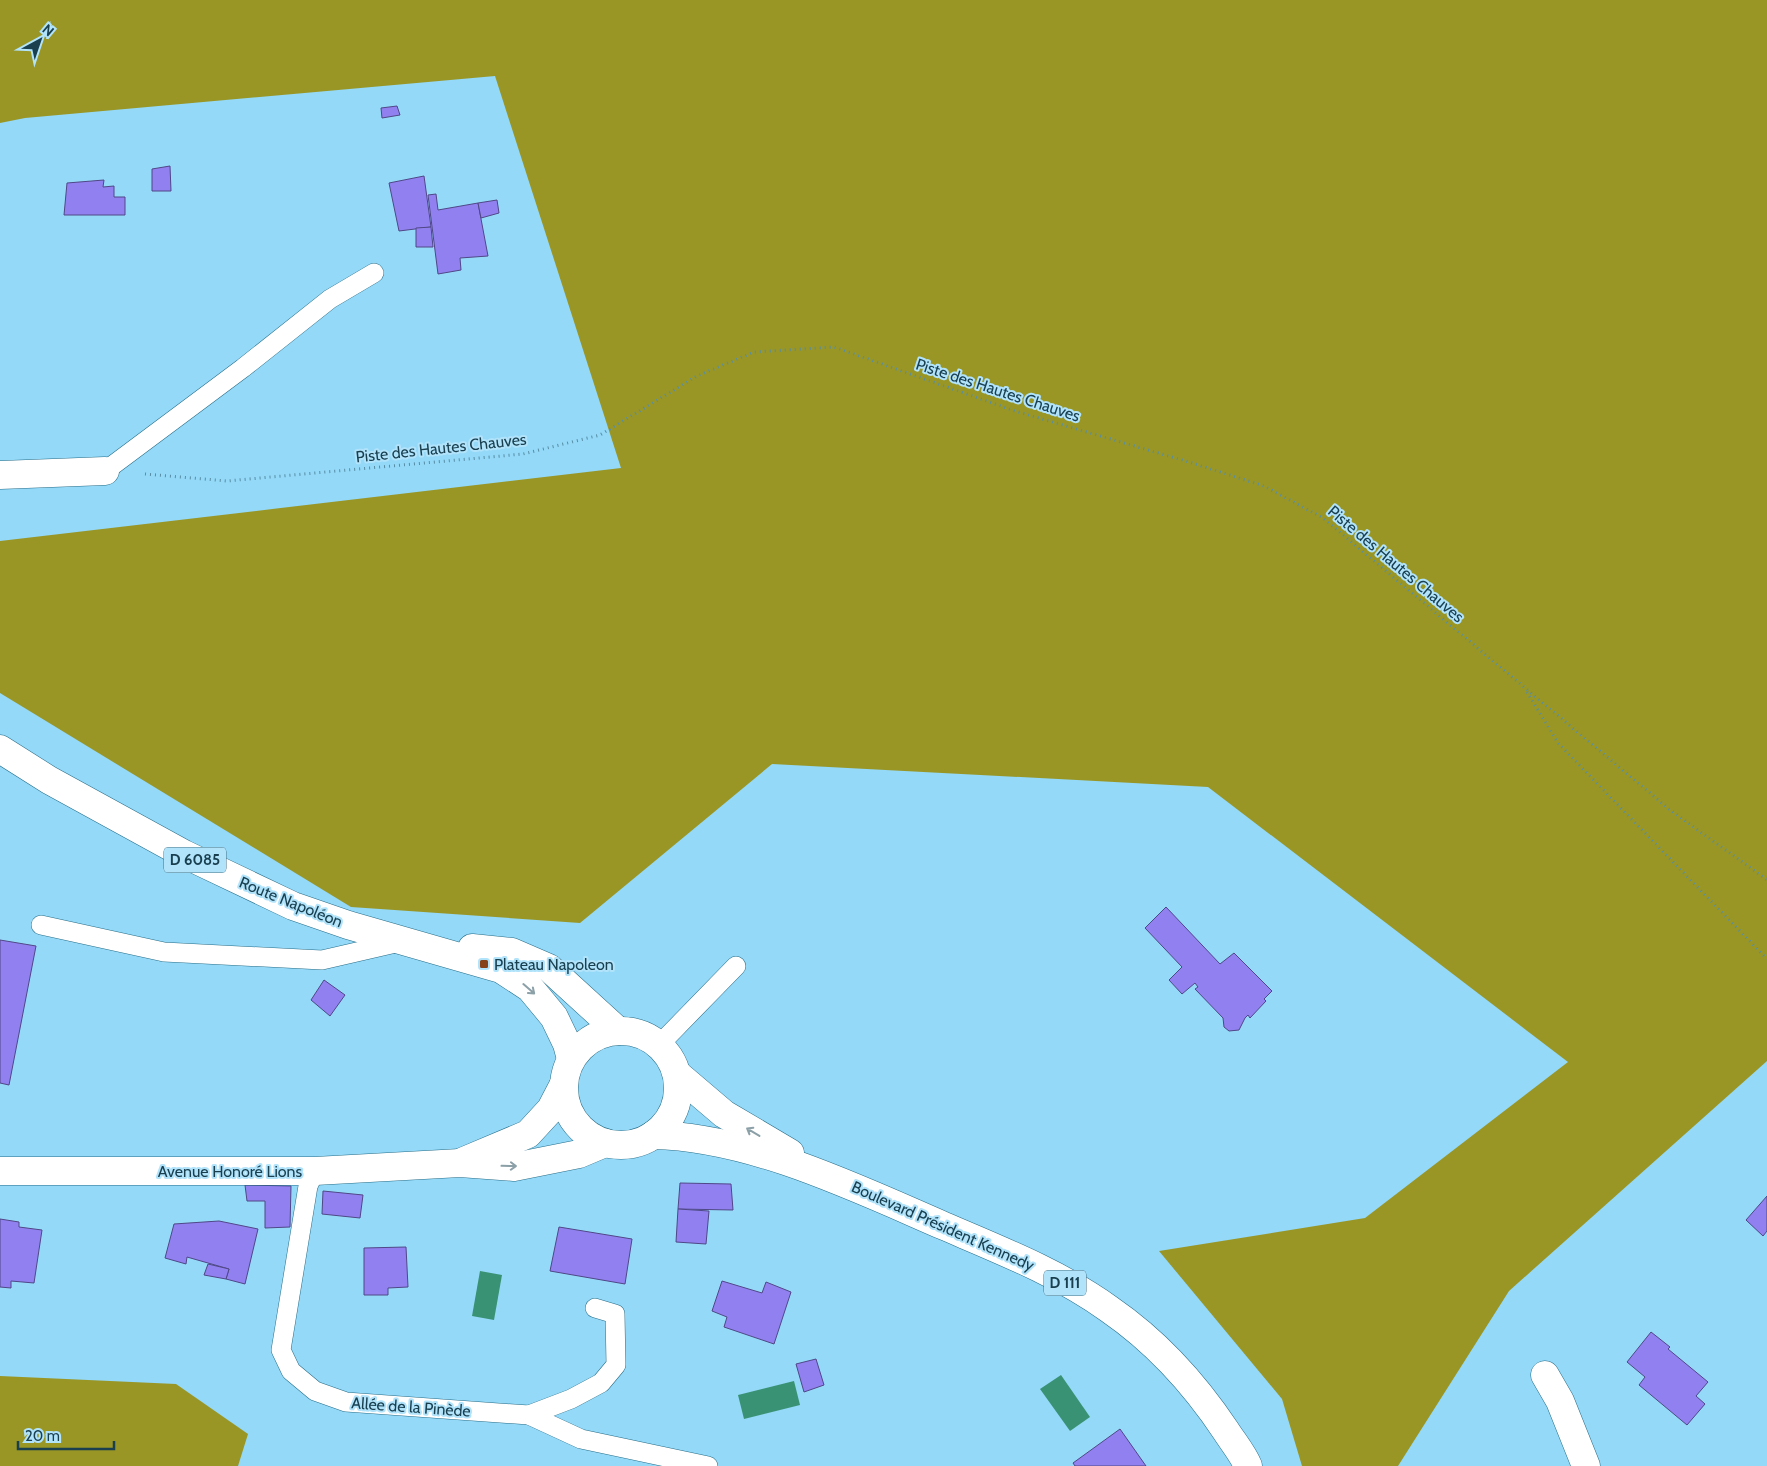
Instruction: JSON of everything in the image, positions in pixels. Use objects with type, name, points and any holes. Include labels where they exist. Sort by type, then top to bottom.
[{"type":"main road","points":[[0,475],[105,471]]},
{"type":"main road","name":"Route Napoléon","points":[[0,749],[50,780],[184,854],[235,880],[293,906],[348,925],[500,969],[530,988],[554,1017],[567,1044],[567,1071]]},
{"type":"main road","name":"Route Napoléon","points":[[403,941],[512,952],[549,968],[618,1030]]},
{"type":"main road","points":[[618,1030],[647,1037],[659,1045],[673,1064],[678,1092],[674,1109],[666,1124],[653,1135],[638,1142],[621,1145],[605,1143],[591,1136],[579,1126],[570,1114],[565,1100],[567,1071],[583,1044],[599,1034],[618,1030]]},
{"type":"main road","name":"Avenue Honoré Lions","points":[[460,1163],[528,1134],[551,1109],[567,1071]]},
{"type":"main road","name":"Boulevard Président Kennedy","points":[[676,1074],[724,1114],[825,1175]]},
{"type":"main road","name":"Boulevard Président Kennedy","points":[[653,1135],[683,1136],[710,1140],[825,1175],[1034,1265],[1109,1308],[1170,1358],[1208,1403],[1248,1466]]},
{"type":"main road","name":"Avenue Honoré Lions","points":[[0,1171],[315,1171],[460,1163],[514,1166],[579,1154],[605,1143]]},
{"type":"main road","points":[[1545,1375],[1560,1401],[1586,1466]]},
{"type":"lane","points":[[105,471],[243,368],[330,299],[374,273]]},
{"type":"lane","points":[[40,925],[164,952],[322,960],[403,941]]},
{"type":"lane","points":[[659,1045],[736,966]]},
{"type":"lane","name":"Allée de la Pinède","points":[[315,1171],[308,1186],[281,1350],[292,1371],[315,1391],[346,1402],[529,1415],[581,1439],[708,1466]]},
{"type":"lane","points":[[529,1415],[571,1399],[601,1383],[616,1365],[615,1314],[595,1308]]},
{"type":"path","name":"Piste des Hautes Chauves","points":[[105,471],[227,481],[523,454],[600,435],[696,376],[754,352],[834,347],[1015,411],[1264,486],[1323,518],[1668,809],[1767,880]]},
{"type":"path","points":[[1526,689],[1558,743],[1767,959]]},
{"type":"shaded area","points":[[0,0],[1767,0],[1767,1061],[1509,1291],[1398,1466],[1302,1466],[1282,1399],[1159,1251],[1365,1218],[1568,1062],[1208,787],[772,764],[580,923],[351,907],[0,693],[0,541],[621,468],[495,76],[25,118],[0,123]]},
{"type":"shaded area","points":[[480,1271],[502,1275],[494,1320],[472,1316]]},
{"type":"shaded area","points":[[1061,1375],[1090,1417],[1070,1431],[1040,1389]]},
{"type":"shaded area","points":[[0,1376],[176,1384],[248,1434],[238,1466],[0,1466]]},
{"type":"shaded area","points":[[794,1381],[800,1405],[744,1419],[738,1395]]},
{"type":"building","points":[[397,106],[400,115],[382,118],[381,108]]},
{"type":"building","points":[[170,166],[171,191],[152,191],[152,169]]},
{"type":"building","points":[[424,176],[431,227],[399,231],[389,183]]},
{"type":"building","points":[[104,180],[103,187],[114,186],[114,197],[125,197],[125,215],[64,215],[67,183]]},
{"type":"building","points":[[436,194],[438,210],[478,203],[488,256],[460,258],[461,270],[438,274],[428,195]]},
{"type":"building","points":[[497,200],[499,213],[481,218],[478,203]]},
{"type":"building","points":[[431,227],[433,247],[416,247],[416,228]]},
{"type":"building","points":[[1166,907],[1220,964],[1234,953],[1272,991],[1264,999],[1266,1001],[1250,1018],[1248,1015],[1245,1018],[1239,1030],[1229,1031],[1224,1027],[1223,1018],[1195,989],[1198,987],[1195,983],[1182,994],[1169,980],[1182,967],[1145,928]]},
{"type":"building","points":[[0,940],[36,946],[9,1085],[0,1083]]},
{"type":"building","points":[[324,980],[345,995],[330,1016],[311,1000]]},
{"type":"building","points":[[680,1183],[731,1184],[733,1210],[678,1209]]},
{"type":"building","points":[[245,1185],[291,1186],[290,1227],[265,1228],[265,1201],[247,1201]]},
{"type":"building","points":[[323,1191],[363,1195],[360,1218],[322,1214]]},
{"type":"building","points":[[1767,1196],[1767,1231],[1763,1236],[1746,1220]]},
{"type":"building","points":[[678,1209],[709,1211],[706,1244],[676,1242]]},
{"type":"building","points":[[0,1219],[19,1222],[19,1227],[42,1230],[34,1283],[11,1281],[11,1288],[0,1287]]},
{"type":"building","points":[[219,1221],[258,1229],[245,1284],[226,1279],[229,1269],[187,1257],[186,1264],[165,1258],[174,1224]]},
{"type":"building","points":[[559,1227],[632,1239],[625,1284],[550,1271]]},
{"type":"building","points":[[406,1247],[408,1287],[388,1288],[388,1295],[364,1295],[364,1248]]},
{"type":"building","points":[[208,1264],[229,1269],[226,1279],[204,1275]]},
{"type":"building","points":[[722,1281],[762,1293],[766,1282],[791,1292],[774,1344],[724,1327],[727,1317],[712,1311]]},
{"type":"building","points":[[1651,1332],[1670,1347],[1668,1349],[1708,1382],[1696,1396],[1705,1404],[1687,1425],[1639,1385],[1645,1377],[1627,1362]]},
{"type":"building","points":[[816,1359],[824,1385],[804,1392],[796,1364]]},
{"type":"building","points":[[1120,1429],[1146,1466],[1075,1466],[1073,1463]]},
{"type":"place","name":"Plateau Napoleon","points":[[484,964]]}]
